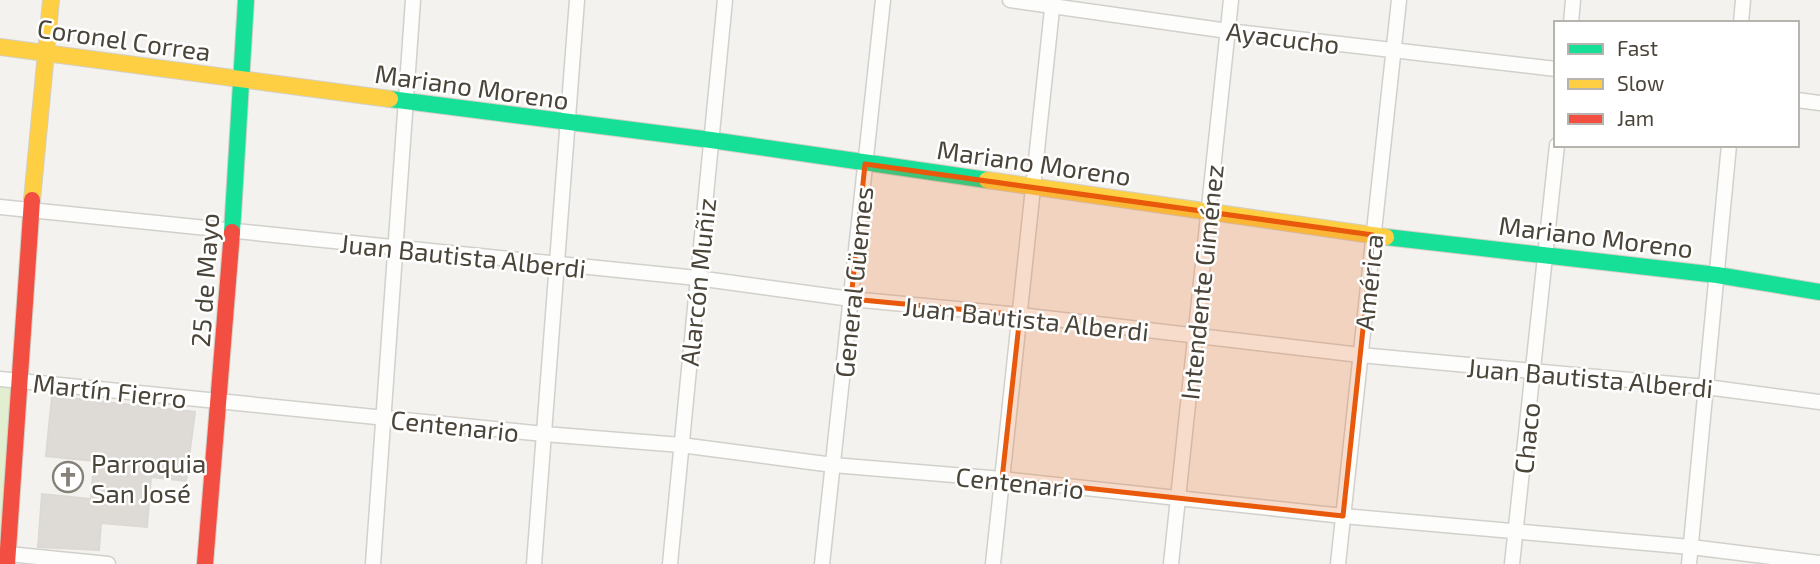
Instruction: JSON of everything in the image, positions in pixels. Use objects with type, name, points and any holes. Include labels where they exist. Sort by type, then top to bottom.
[{"type":"street","points":[[51,0],[31,209],[8,559],[108,564]]},
{"type":"street","name":"25 de Mayo","points":[[205,564],[232,231],[246,0]]},
{"type":"street","points":[[373,564],[413,0]]},
{"type":"street","points":[[534,564],[577,0]]},
{"type":"street","name":"Alarcón Muñiz","points":[[670,564],[724,0]]},
{"type":"street","name":"General Güemes","points":[[822,564],[883,0]]},
{"type":"street","name":"Ayacucho","points":[[1010,0],[1053,3],[1228,30],[1554,69]]},
{"type":"street","name":"Intendente Giménez","points":[[1171,564],[1231,0]]},
{"type":"street","name":"América","points":[[1338,564],[1399,0]]},
{"type":"street","points":[[1571,21],[1573,0]]},
{"type":"street","points":[[1741,21],[1743,0]]},
{"type":"street","points":[[993,564],[1053,3]]},
{"type":"street","name":"Coronel Correa","points":[[0,47],[242,80]]},
{"type":"street","name":"Mariano Moreno","points":[[242,80],[711,140],[1373,235],[1717,275],[1820,292]]},
{"type":"street","points":[[1799,100],[1820,103]]},
{"type":"street","name":"Chaco","points":[[1512,564],[1557,147]]},
{"type":"street","points":[[1689,564],[1729,147]]},
{"type":"street","name":"Juan Bautista Alberdi","points":[[0,207],[697,278],[851,299],[1020,315],[1195,337],[1706,387],[1820,402]]},
{"type":"street","name":"Martín Fierro","points":[[0,379],[219,401]]},
{"type":"street","name":"Centenario","points":[[219,401],[681,446],[833,465],[1343,516],[1691,547],[1820,564]]},
{"type":"highlighted area","points":[[865,164],[1373,235],[1343,516],[1002,479],[1020,315],[851,299]]},
{"type":"green space","points":[[0,379],[21,381],[0,564]]},
{"type":"building","points":[[52,396],[195,412],[186,481],[151,477],[147,527],[101,523],[99,550],[38,547],[42,494],[91,499],[94,461],[46,456]]},
{"type":"traffic: fast","points":[[232,232],[246,0]]},
{"type":"traffic: fast","points":[[390,99],[711,140],[987,180]]},
{"type":"traffic: fast","points":[[1386,237],[1717,275],[1820,292]]},
{"type":"traffic: slow","points":[[32,200],[51,0]]},
{"type":"traffic: slow","points":[[0,47],[390,99]]},
{"type":"traffic: slow","points":[[987,180],[1386,237]]},
{"type":"traffic: jam","points":[[7,564],[32,200]]},
{"type":"traffic: jam","points":[[205,564],[232,232]]},
{"type":"place","name":"Parroquia San José","points":[[68,477]]}]
